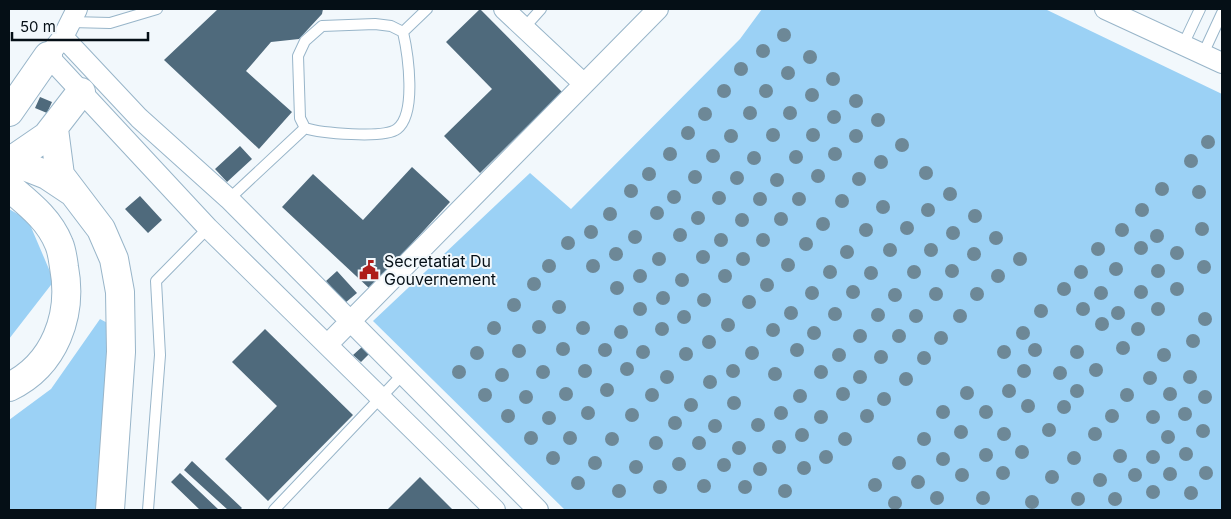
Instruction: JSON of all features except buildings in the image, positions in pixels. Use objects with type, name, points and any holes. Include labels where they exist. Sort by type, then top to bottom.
[{"type":"highway","points":[[9,112],[65,31]]},
{"type":"highway","points":[[11,160],[54,129],[89,83]]},
{"type":"highway","points":[[54,129],[60,175],[71,192],[101,229],[114,258],[120,292],[121,352],[110,510]]},
{"type":"highway","points":[[11,160],[47,175],[71,192]]},
{"type":"highway","points":[[9,188],[41,214],[60,245],[66,277],[66,307],[61,331],[42,363],[9,387]]},
{"type":"street","points":[[504,9],[584,83]]},
{"type":"street","points":[[328,344],[658,9]]},
{"type":"street","points":[[1105,9],[1222,63]]},
{"type":"street","points":[[65,31],[89,83],[208,228],[495,510]]},
{"type":"street","points":[[89,83],[139,118],[229,199],[538,510]]},
{"type":"lane","points":[[65,31],[110,23],[157,9]]},
{"type":"lane","points":[[403,32],[427,9]]},
{"type":"lane","points":[[524,28],[541,9]]},
{"type":"lane","points":[[1184,45],[1200,9]]},
{"type":"lane","points":[[1203,54],[1222,13]]},
{"type":"lane","points":[[375,24],[391,26],[403,32],[409,59],[407,115],[396,129],[385,133],[322,133],[305,128],[300,118],[298,56],[305,42],[322,26],[375,24]]},
{"type":"lane","points":[[229,199],[305,128]]},
{"type":"lane","points":[[148,510],[160,355],[156,282],[208,228]]},
{"type":"lane","points":[[274,510],[403,374]]},
{"type":"shaded area","points":[[762,9],[1045,9],[1222,94],[1222,510],[565,510],[373,321],[530,173],[571,209],[740,39]]},
{"type":"shaded area","points":[[9,209],[28,220],[54,281],[9,339]]},
{"type":"shaded area","points":[[100,319],[113,326],[103,510],[9,510],[9,420],[51,389]]},
{"type":"place","name":"Secretatiat Du Gouvernement","points":[[369,270]]}]
